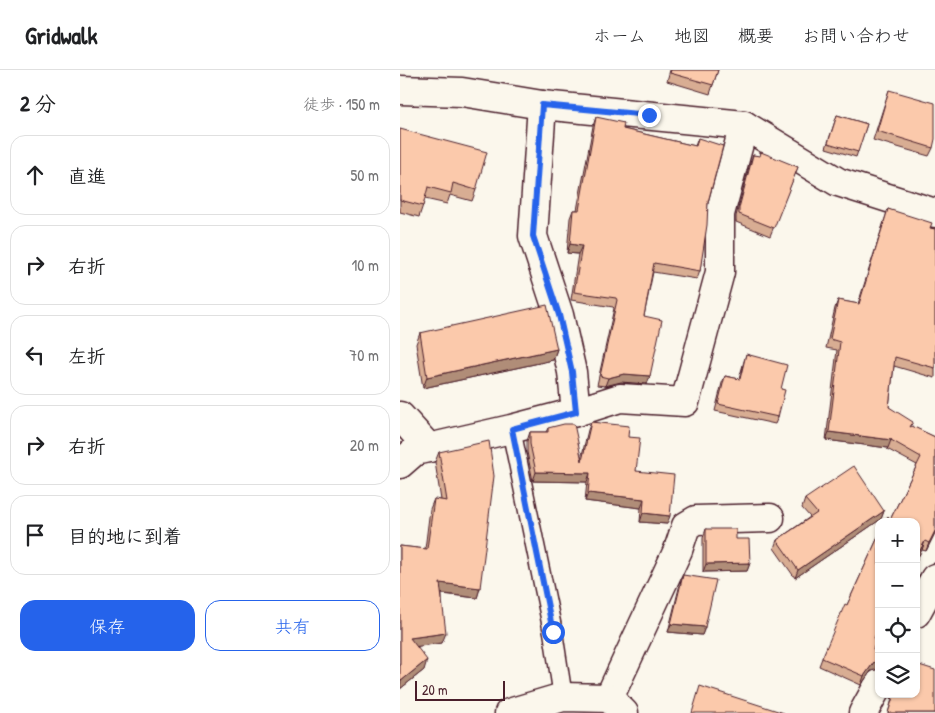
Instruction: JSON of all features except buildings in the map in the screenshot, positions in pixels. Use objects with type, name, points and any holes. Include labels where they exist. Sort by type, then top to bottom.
[{"type":"street","points":[[400,90],[462,92],[542,105],[744,125],[838,182],[935,212]]},
{"type":"street","points":[[542,105],[533,236],[559,315],[572,372],[576,412]]},
{"type":"street","points":[[400,464],[416,451],[512,429],[620,398],[685,402],[720,272],[720,214],[744,125]]},
{"type":"street","points":[[400,416],[429,448]]},
{"type":"street","points":[[509,713],[562,697],[616,706],[686,526],[696,520],[770,518]]},
{"type":"street","points":[[919,608],[935,578]]},
{"type":"street","points":[[863,713],[875,691]]},
{"type":"lane","points":[[512,429],[553,632],[562,697]]},
{"type":"route","points":[[553,632],[512,429],[576,412],[572,372],[559,315],[533,236],[542,105],[649,115]]}]
